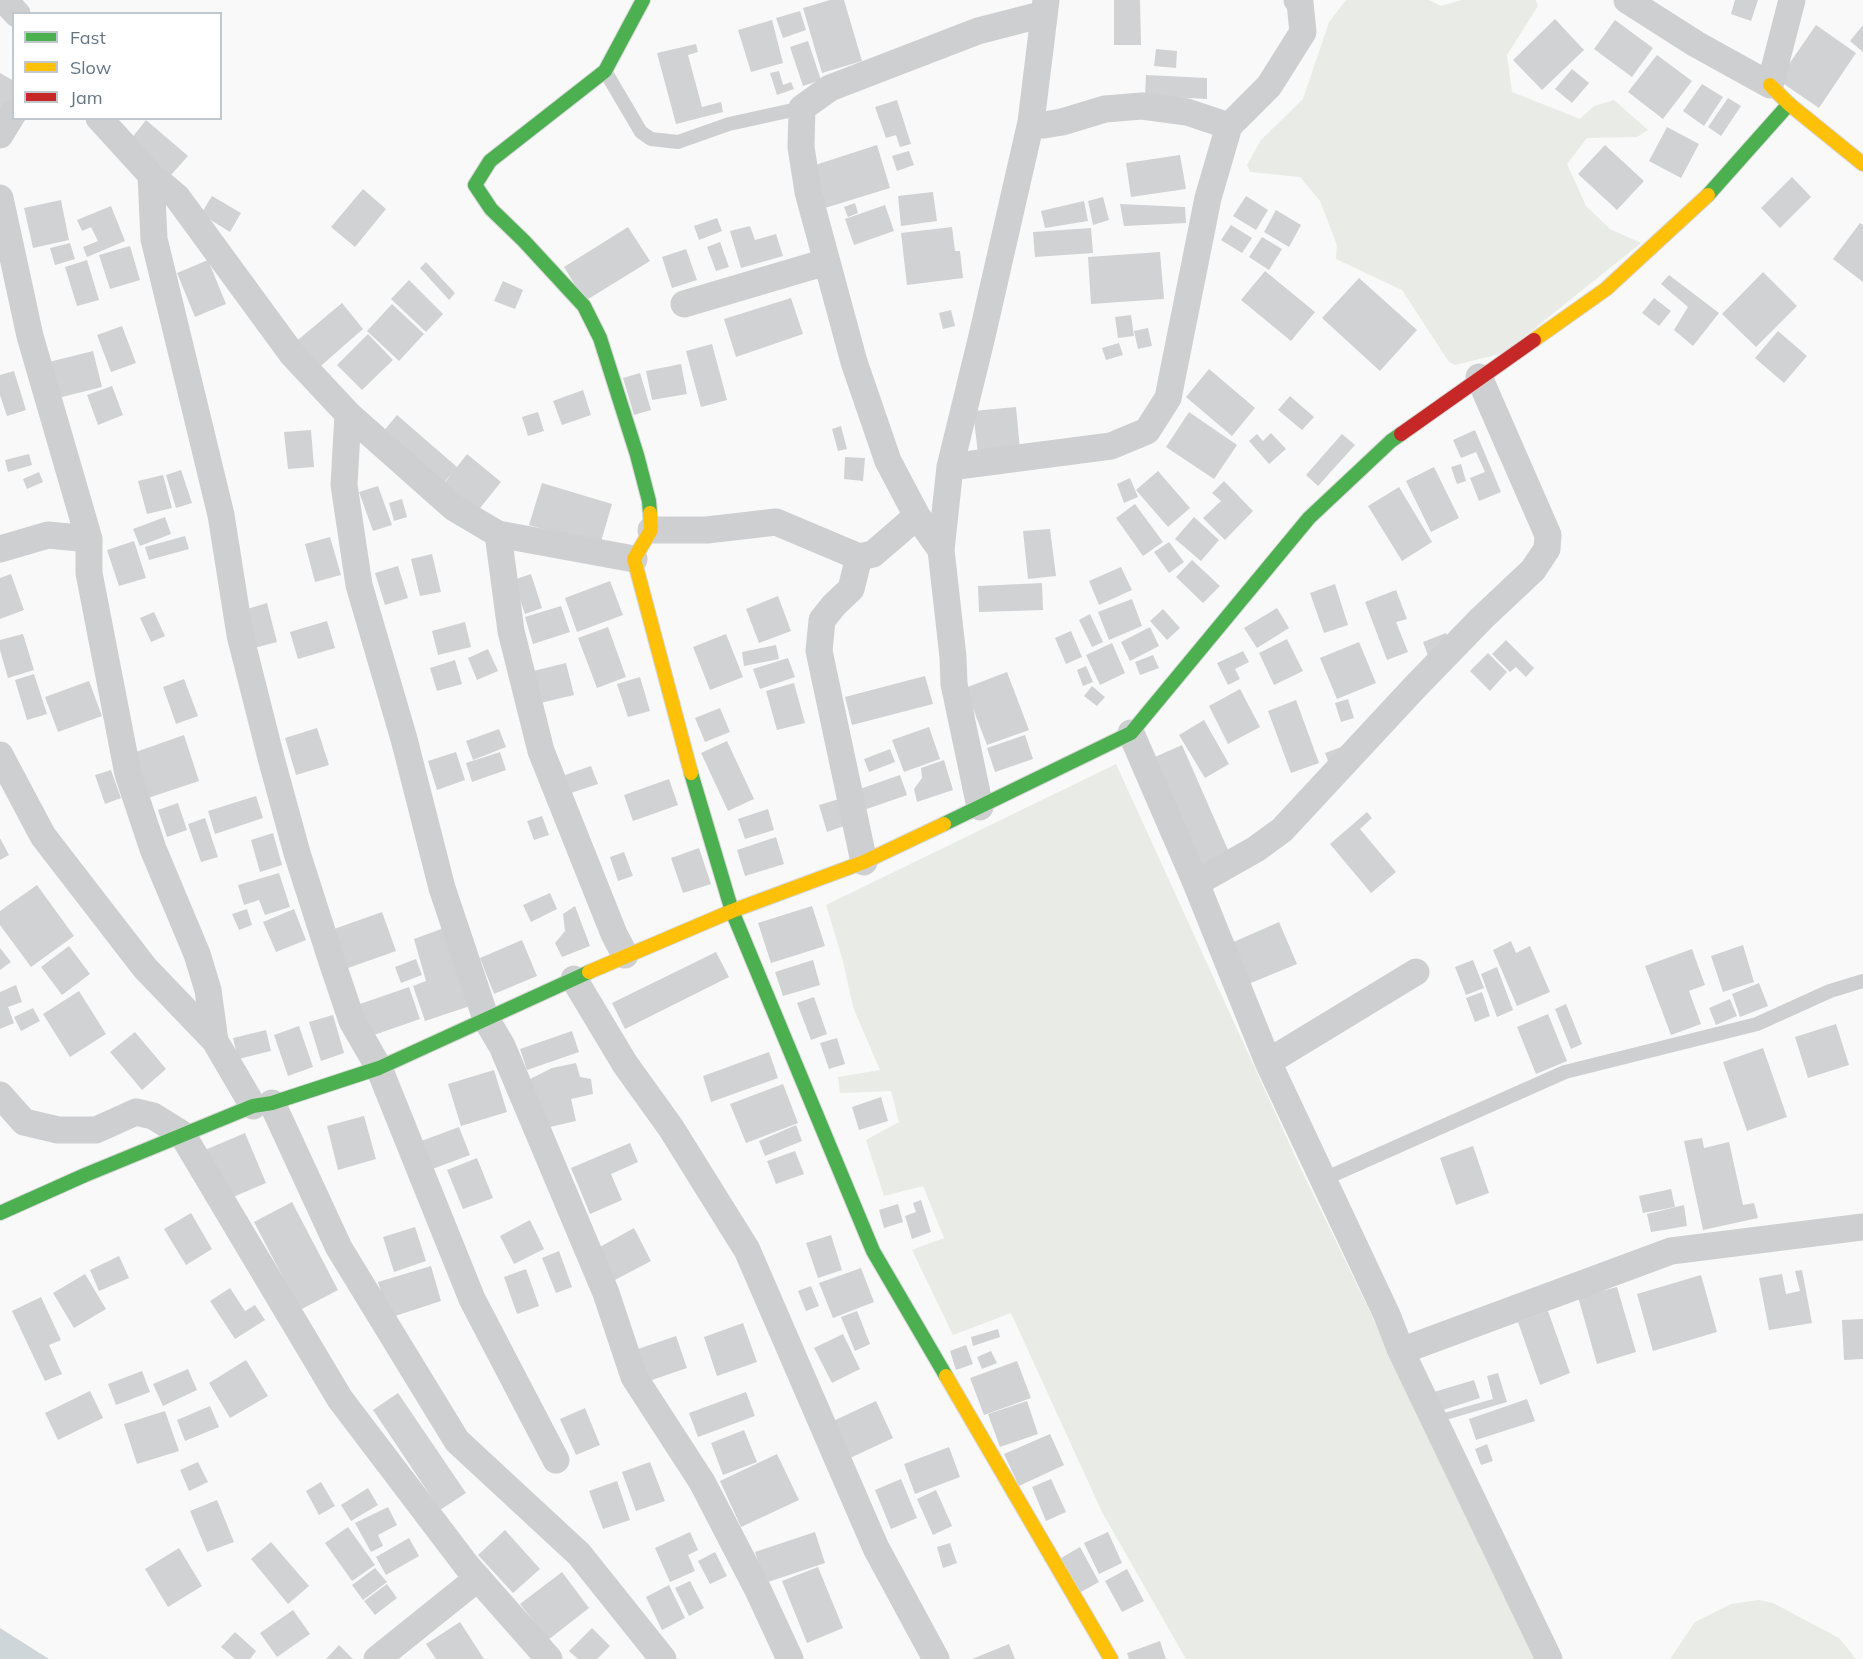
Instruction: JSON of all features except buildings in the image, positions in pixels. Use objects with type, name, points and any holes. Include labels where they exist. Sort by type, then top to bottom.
[{"type":"street","points":[[4,0],[15,12]]},
{"type":"street","points":[[643,0],[605,71],[490,161],[475,185],[491,209],[584,306],[600,338],[638,455],[649,501],[651,530],[634,559],[686,758],[732,911],[873,1251],[1111,1659]]},
{"type":"street","points":[[950,467],[1111,446],[1147,431],[1168,398],[1208,198],[1229,126],[1269,86],[1303,32],[1300,3],[1297,0]]},
{"type":"street","points":[[1627,0],[1779,95],[1863,164]]},
{"type":"street","points":[[0,1213],[182,1134],[262,1105],[380,1068],[625,955],[732,911],[864,862],[1131,732],[1310,518],[1391,441],[1606,289],[1699,205],[1779,95],[1792,0]]},
{"type":"street","points":[[941,550],[917,516],[884,450],[854,362],[808,192],[801,147],[802,108],[830,88],[1045,7],[1031,122],[950,467],[941,550],[954,684],[980,807]]},
{"type":"street","points":[[1031,122],[1044,125],[1053,124],[1105,109],[1142,106],[1187,112],[1229,126]]},
{"type":"street","points":[[0,135],[12,115]]},
{"type":"street","points":[[101,120],[151,175],[177,197],[292,354],[348,414],[454,508],[498,534],[634,559]]},
{"type":"street","points":[[151,175],[154,239],[221,515],[240,635],[297,853],[352,1021],[380,1068],[472,1299],[556,1460]]},
{"type":"street","points":[[0,198],[30,336],[89,539],[89,573],[128,774],[153,849],[197,954],[208,990],[215,1041]]},
{"type":"street","points":[[684,304],[826,262]]},
{"type":"street","points":[[1196,883],[1256,849],[1282,830],[1415,687],[1482,618],[1533,570],[1547,549],[1548,535],[1479,377]]},
{"type":"street","points":[[348,414],[344,485],[359,585],[404,739],[442,888],[486,1019],[502,1046],[601,1282],[634,1377],[702,1482],[758,1590],[790,1659]]},
{"type":"street","points":[[651,530],[707,530],[777,522],[859,557],[873,554],[917,516]]},
{"type":"street","points":[[498,534],[512,631],[541,751],[614,934],[625,955]]},
{"type":"street","points":[[0,549],[48,535],[89,539]]},
{"type":"street","points":[[859,557],[851,589],[822,620],[819,651],[864,862]]},
{"type":"street","points":[[1131,732],[1196,883],[1268,1062],[1387,1315],[1401,1351],[1549,1659]]},
{"type":"street","points":[[0,755],[43,837],[145,968],[215,1041],[262,1105],[339,1248],[457,1441],[579,1554],[663,1659]]},
{"type":"street","points":[[1268,1062],[1416,972]]},
{"type":"street","points":[[574,979],[625,1064],[671,1128],[747,1250],[876,1548],[936,1659]]},
{"type":"street","points":[[0,1095],[24,1122],[58,1130],[96,1130],[136,1112],[153,1116],[182,1134],[340,1399],[478,1578],[549,1659]]},
{"type":"street","points":[[1401,1351],[1671,1251],[1863,1227]]},
{"type":"street","points":[[377,1659],[478,1578]]},
{"type":"lane","points":[[605,71],[641,132],[651,139],[678,142],[729,124],[802,108]]},
{"type":"lane","points":[[1324,1179],[1565,1072],[1757,1024],[1830,991],[1863,981]]},
{"type":"shaded area","points":[[1346,0],[1429,0],[1441,6],[1462,0],[1536,0],[1538,6],[1507,55],[1512,92],[1580,119],[1594,106],[1614,100],[1648,130],[1637,137],[1587,138],[1567,164],[1586,206],[1610,229],[1641,243],[1504,353],[1455,365],[1449,362],[1402,290],[1336,259],[1337,245],[1320,201],[1300,177],[1250,172],[1247,165],[1261,140],[1303,99],[1329,22]]},
{"type":"shaded area","points":[[1116,764],[1300,1167],[1538,1659],[1186,1659],[1102,1512],[1011,1313],[953,1335],[912,1250],[944,1238],[923,1186],[884,1196],[866,1140],[899,1122],[891,1091],[840,1093],[838,1077],[880,1070],[853,1007],[843,961],[826,905]]},
{"type":"shaded area","points":[[1759,1600],[1773,1603],[1839,1638],[1856,1659],[1670,1659],[1695,1622],[1731,1604]]},
{"type":"shaded area","points":[[0,1628],[49,1659],[0,1659]]},
{"type":"traffic: fast","points":[[643,0],[605,71],[490,161],[475,185],[491,209],[584,306],[600,338],[637,455],[650,513]]},
{"type":"traffic: fast","points":[[1708,195],[1789,104]]},
{"type":"traffic: fast","points":[[944,824],[1131,733],[1309,518],[1401,434]]},
{"type":"traffic: fast","points":[[691,773],[732,911],[873,1251],[946,1376]]},
{"type":"traffic: fast","points":[[0,1213],[85,1175],[253,1106],[272,1103],[379,1068],[589,972]]},
{"type":"traffic: slow","points":[[1770,85],[1789,104],[1863,164]]},
{"type":"traffic: slow","points":[[1534,340],[1606,289],[1708,195]]},
{"type":"traffic: slow","points":[[650,513],[651,530],[634,559],[691,773]]},
{"type":"traffic: slow","points":[[589,972],[732,911],[864,862],[944,824]]},
{"type":"traffic: slow","points":[[946,1376],[1111,1659]]},
{"type":"traffic: jam","points":[[1401,434],[1534,340]]}]
